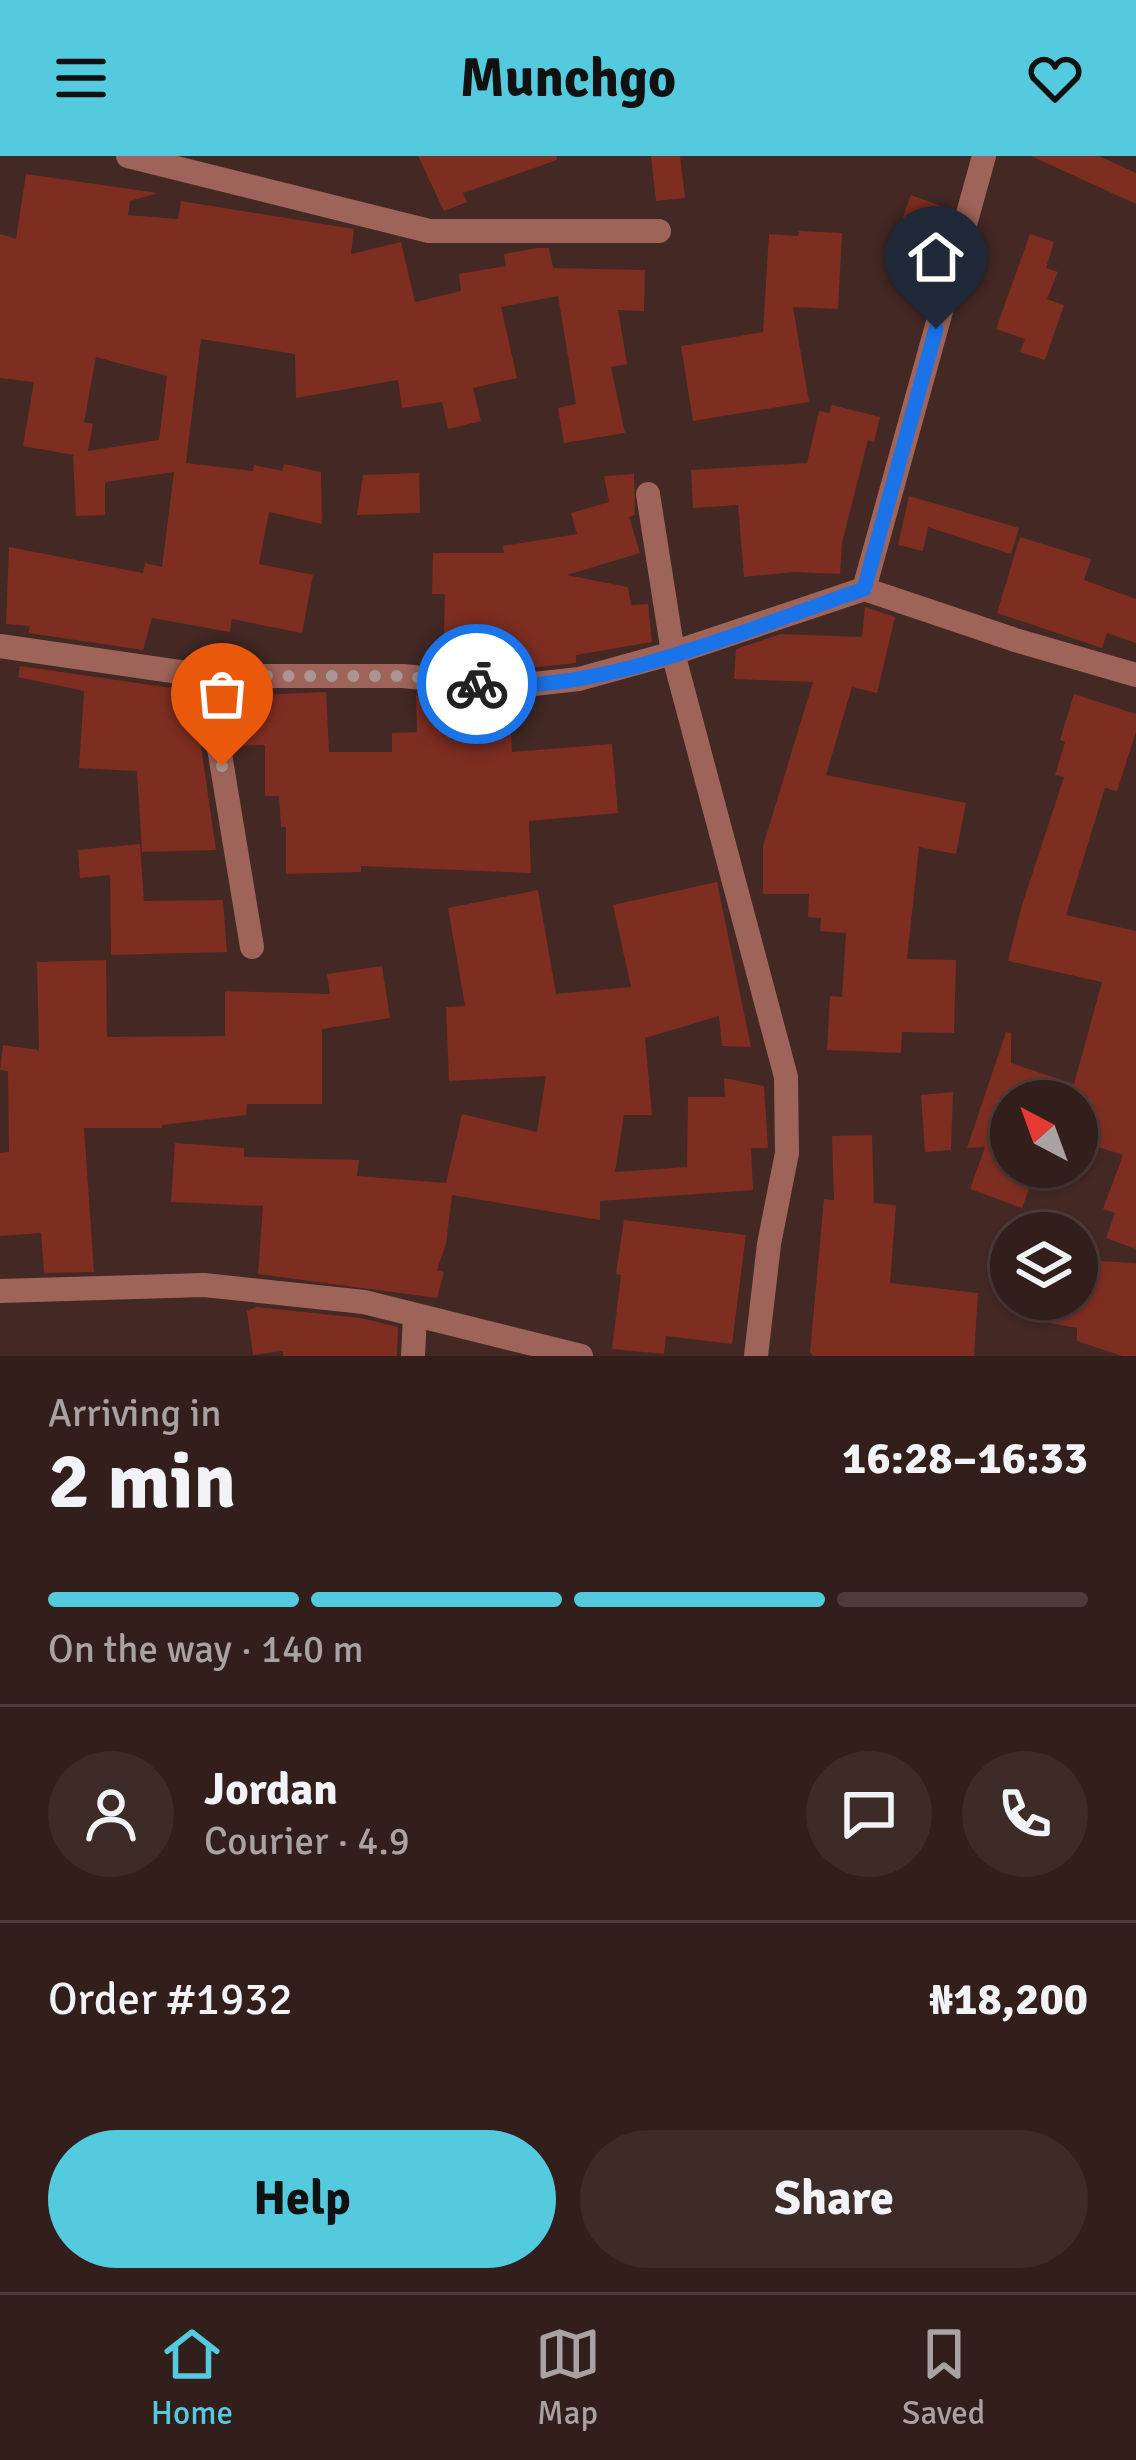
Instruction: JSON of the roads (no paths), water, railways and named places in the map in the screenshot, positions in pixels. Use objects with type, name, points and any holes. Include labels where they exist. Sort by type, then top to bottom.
[{"type":"street","points":[[128,156],[429,231],[659,231]]},
{"type":"street","points":[[864,589],[984,156]]},
{"type":"street","points":[[648,494],[674,653],[786,1077],[787,1153],[756,1356]]},
{"type":"street","points":[[0,646],[207,676],[403,676],[507,687],[579,679],[674,653],[864,589],[1136,675]]},
{"type":"street","points":[[207,676],[252,947]]},
{"type":"street","points":[[0,1291],[204,1285],[364,1302],[580,1356]]},
{"type":"street","points":[[413,1356],[415,1316]]}]
